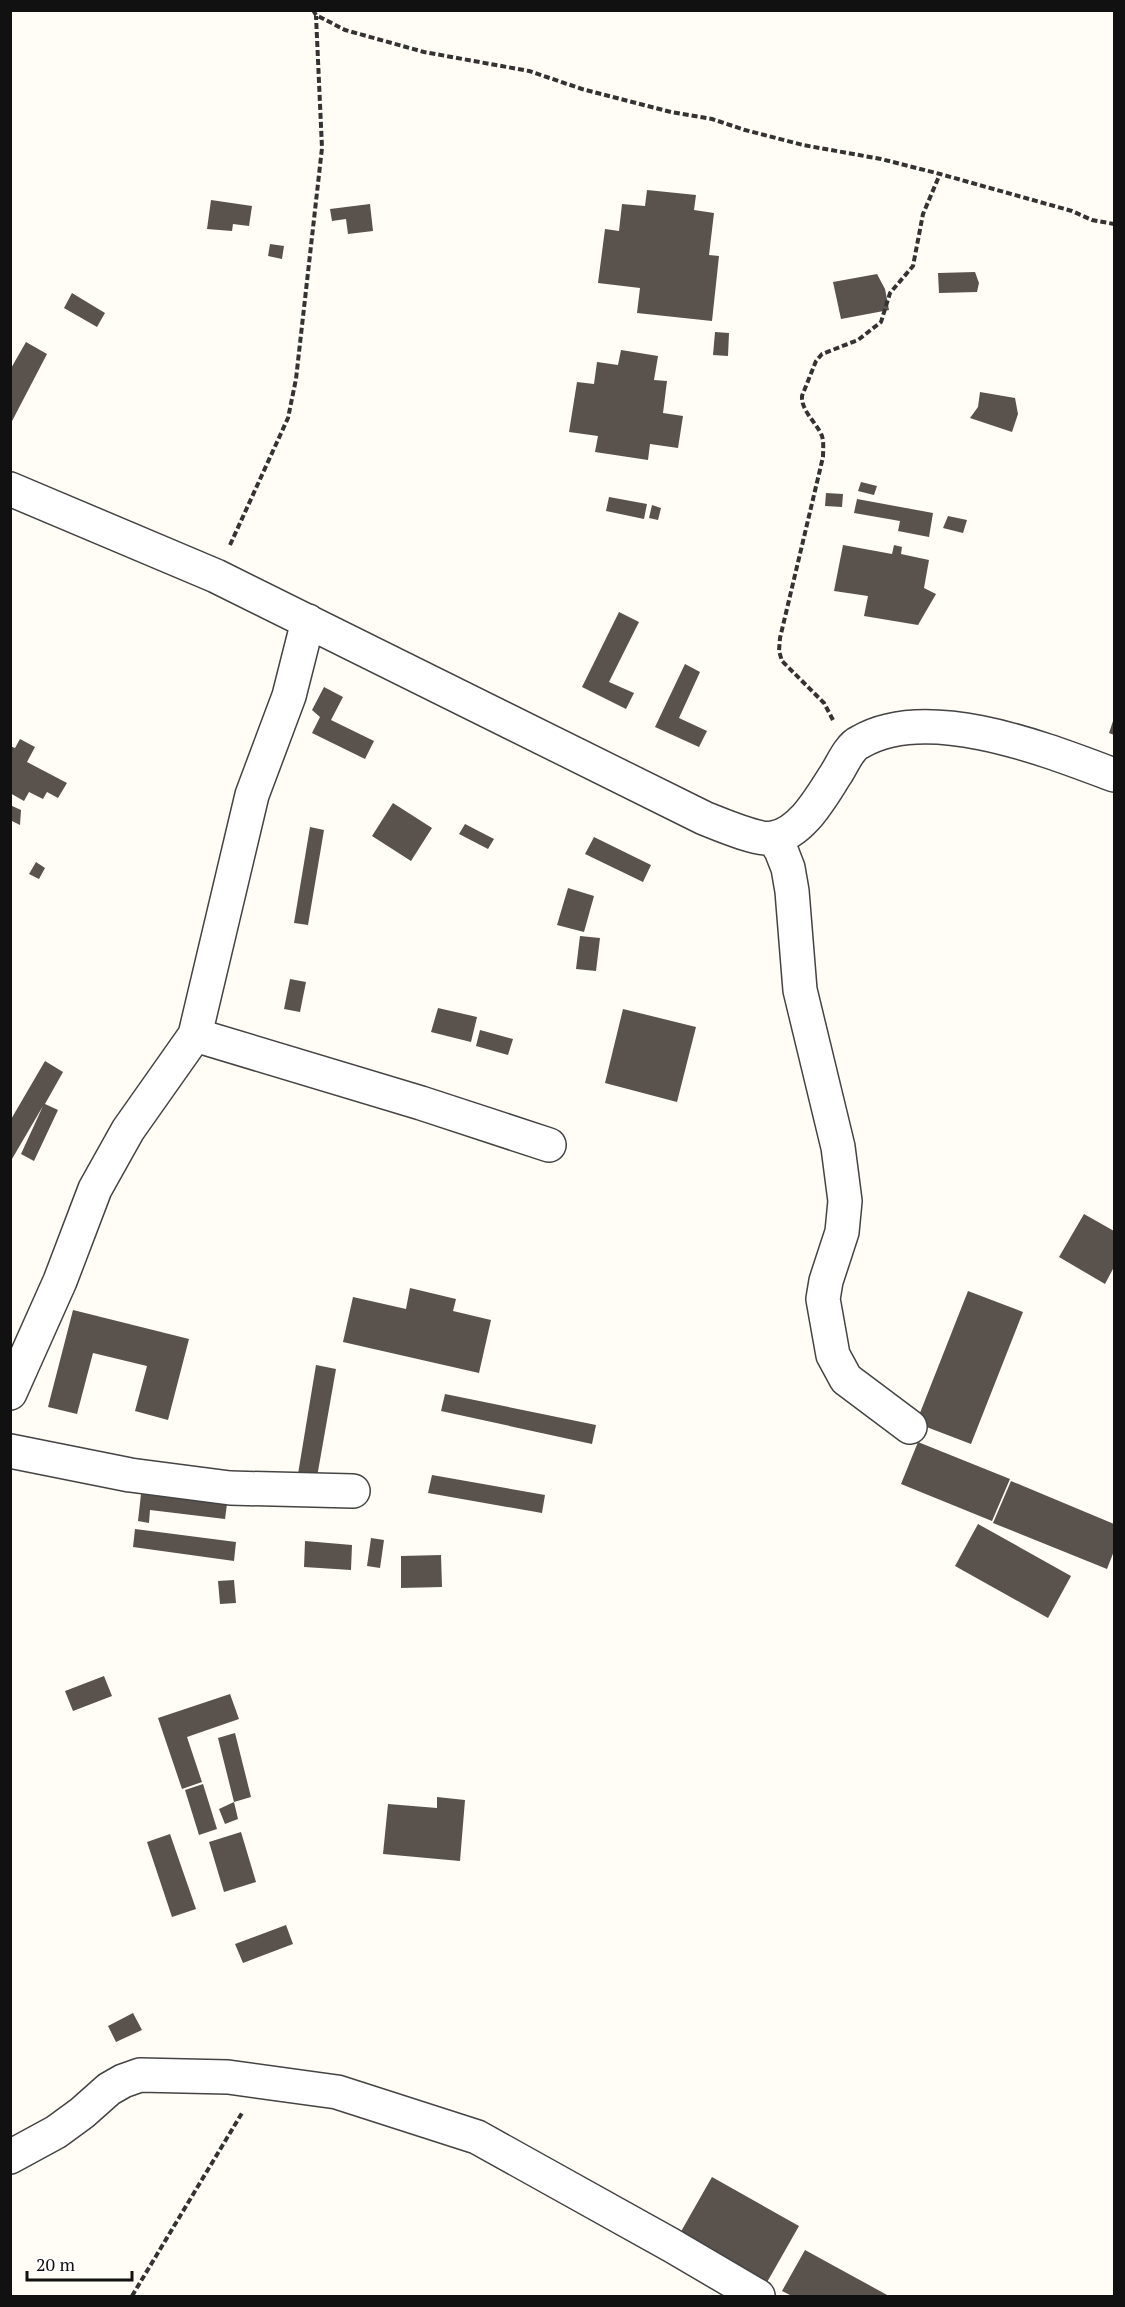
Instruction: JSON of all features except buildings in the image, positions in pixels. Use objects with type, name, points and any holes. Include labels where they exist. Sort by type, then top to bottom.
[{"type":"street","points":[[10,489],[216,576],[704,818],[747,834],[773,838],[796,827],[813,809],[858,742],[901,727],[947,727],[1034,745],[1114,774]]},
{"type":"street","points":[[12,1388],[60,1281],[95,1189],[128,1130],[195,1035],[252,795],[289,696],[308,621]]},
{"type":"street","points":[[773,838],[788,868],[800,990],[838,1147],[845,1201],[842,1232],[826,1281],[824,1299],[833,1355],[846,1379],[910,1427]]},
{"type":"street","points":[[195,1035],[421,1103],[549,1145]]},
{"type":"street","points":[[10,1451],[130,1475],[230,1488],[352,1491]]},
{"type":"street","points":[[10,2157],[56,2132],[109,2089],[140,2075],[228,2077],[337,2092],[477,2137],[758,2296]]},
{"type":"path","points":[[216,576],[288,418],[296,379],[322,148],[316,15],[313,10]]},
{"type":"path","points":[[316,15],[345,30],[424,51],[529,71],[582,89],[671,112],[712,119],[791,142],[881,159],[1072,211],[1092,220],[1114,224]]},
{"type":"path","points":[[851,751],[824,703],[782,661],[780,651],[780,638],[823,457],[821,434],[806,410],[802,396],[816,361],[822,354],[858,340],[881,321],[890,293],[913,266],[923,214],[940,174]]},
{"type":"path","points":[[132,2296],[261,2081]]}]
